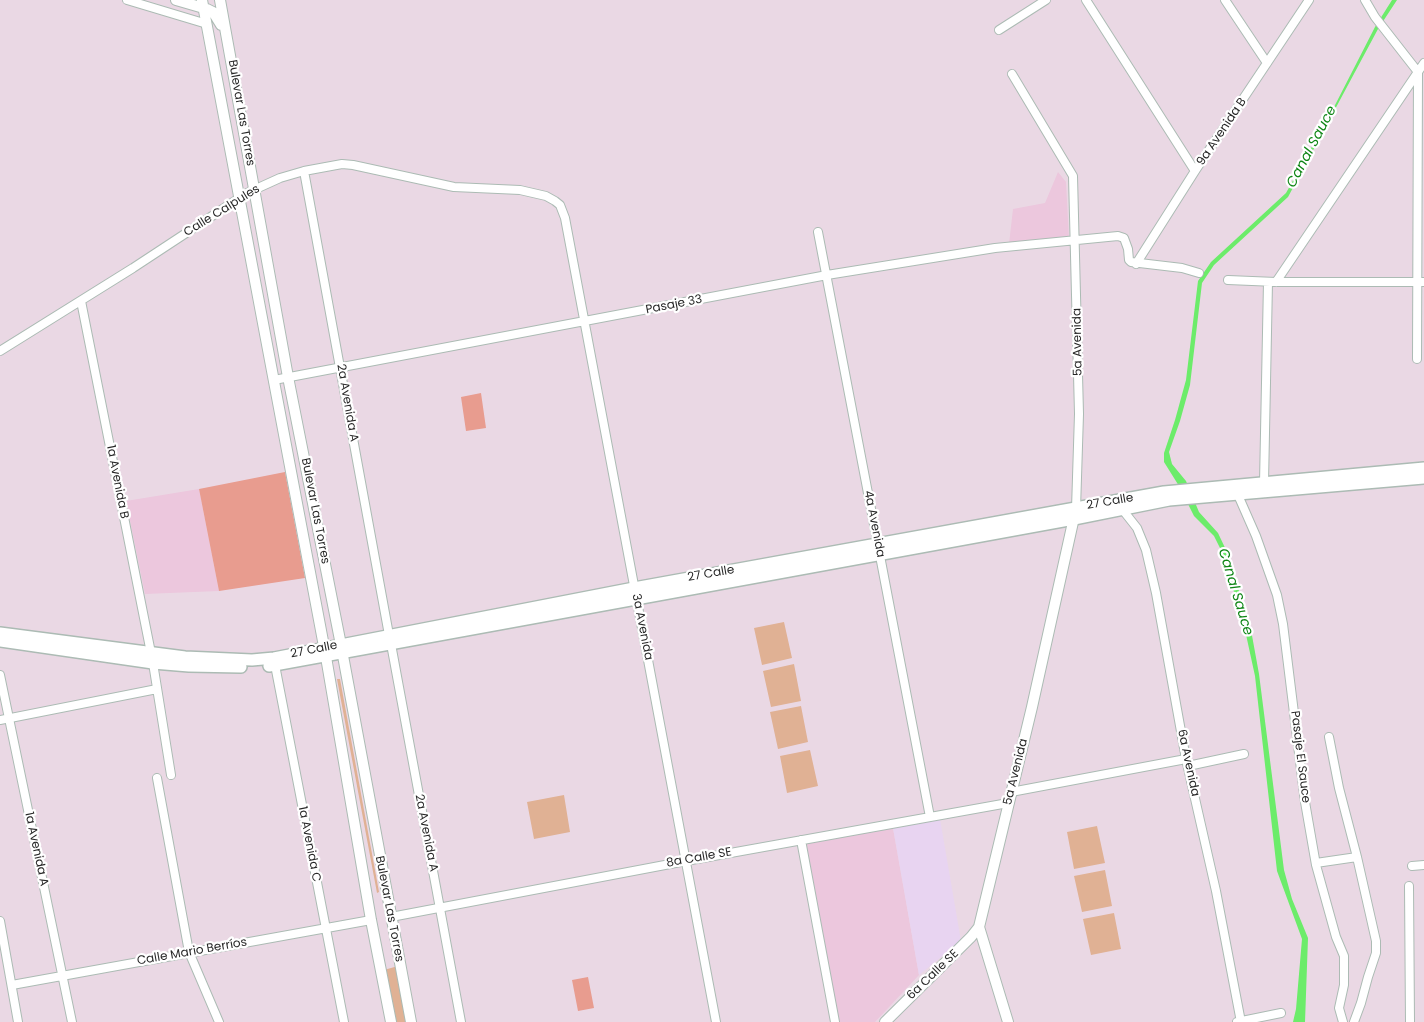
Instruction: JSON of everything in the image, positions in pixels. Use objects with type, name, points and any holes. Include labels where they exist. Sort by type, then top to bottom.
[{"type":"main road","name":"27 Calle","points":[[0,634],[223,668],[275,665],[326,657],[341,649],[635,593],[1166,496],[1207,493],[1264,482],[1424,468]]},
{"type":"main road","name":"27 Calle","points":[[1207,493],[1238,495],[1424,478]]},
{"type":"main road","name":"27 Calle","points":[[1075,514],[1122,509],[1166,496]]},
{"type":"main road","name":"27 Calle","points":[[0,641],[152,658],[185,657],[252,660],[326,657]]},
{"type":"street","points":[[126,0],[207,24]]},
{"type":"street","points":[[176,0],[203,4],[217,16],[228,47]]},
{"type":"street","name":"Bulevar Las Torres","points":[[220,0],[288,377],[341,649],[410,1022]]},
{"type":"street","points":[[999,30],[1046,0]]},
{"type":"street","points":[[1086,0],[1195,172]]},
{"type":"street","points":[[1225,0],[1267,63]]},
{"type":"street","name":"9a Avenida B","points":[[1136,264],[1309,0]]},
{"type":"street","points":[[1365,0],[1383,28],[1418,72],[1421,117],[1421,282],[1417,359]]},
{"type":"street","name":"Bulevar Las Torres","points":[[203,4],[326,657],[371,920],[391,1022]]},
{"type":"street","points":[[1264,482],[1272,282],[1424,63]]},
{"type":"street","name":"5a Avenida","points":[[979,927],[1075,514],[1079,414],[1074,176],[1012,74]]},
{"type":"street","points":[[226,125],[230,129],[236,129],[242,124]]},
{"type":"street","name":"Calle Calpules","points":[[0,351],[255,189],[280,178],[304,171],[342,164],[353,165],[454,187],[520,190],[546,196],[560,205],[568,232]]},
{"type":"street","name":"2a Avenida A","points":[[304,171],[461,1022]]},
{"type":"street","name":"3a Avenida","points":[[568,232],[716,1022]]},
{"type":"street","name":"4a Avenida","points":[[818,232],[930,817]]},
{"type":"street","name":"Pasaje 33","points":[[274,380],[827,275],[995,248],[1118,236],[1124,238],[1128,260],[1136,264]]},
{"type":"street","points":[[1136,264],[1182,268],[1199,272]]},
{"type":"street","points":[[1228,280],[1272,282],[1421,282]]},
{"type":"street","name":"1a Avenida B","points":[[81,301],[152,658],[170,775]]},
{"type":"street","name":"Pasaje El Sauce","points":[[1238,495],[1256,536],[1277,596],[1283,624],[1305,802],[1316,863],[1336,937],[1344,956],[1344,985],[1339,1008],[1343,1022]]},
{"type":"street","name":"6a Avenida","points":[[1122,509],[1137,528],[1146,550],[1156,593],[1187,762],[1216,891],[1239,1022]]},
{"type":"street","name":"1a Avenida C","points":[[275,665],[344,1022]]},
{"type":"street","name":"1a Avenida A","points":[[0,675],[72,1022]]},
{"type":"street","points":[[0,720],[157,689]]},
{"type":"street","points":[[1329,737],[1339,788],[1376,941],[1376,953],[1354,1022]]},
{"type":"street","points":[[1011,792],[1244,754]]},
{"type":"street","points":[[157,778],[189,952],[219,1022]]},
{"type":"street","name":"8a Calle SE","points":[[391,917],[440,906],[1008,803]]},
{"type":"street","points":[[801,840],[835,1022]]},
{"type":"street","points":[[1316,863],[1357,857]]},
{"type":"street","points":[[1412,866],[1424,865]]},
{"type":"street","points":[[1409,886],[1410,1022]]},
{"type":"street","name":"Calle Mario Berríos","points":[[12,985],[371,920]]},
{"type":"street","points":[[0,921],[18,1022]]},
{"type":"street","points":[[979,927],[1008,1022]]},
{"type":"street","name":"6a Calle SE","points":[[885,1022],[971,938],[979,927]]},
{"type":"street","points":[[1239,1022],[1281,1013]]},
{"type":"shaded area","points":[[1058,172],[1066,182],[1069,239],[1009,244],[1013,209],[1045,203]]},
{"type":"shaded area","points":[[481,393],[486,428],[466,431],[461,397]]},
{"type":"shaded area","points":[[285,472],[305,578],[219,591],[199,489]]},
{"type":"shaded area","points":[[199,489],[219,591],[145,594],[126,501]]},
{"type":"shaded area","points":[[784,622],[792,658],[762,665],[754,628]]},
{"type":"shaded area","points":[[794,664],[801,701],[771,707],[763,671]]},
{"type":"shaded area","points":[[337,679],[340,679],[379,892],[377,893]]},
{"type":"shaded area","points":[[801,706],[808,742],[778,749],[770,712]]},
{"type":"shaded area","points":[[810,750],[818,786],[787,793],[780,756]]},
{"type":"shaded area","points":[[564,795],[570,832],[534,839],[527,802]]},
{"type":"shaded area","points":[[940,819],[961,941],[919,975],[893,828]]},
{"type":"shaded area","points":[[1097,826],[1105,863],[1074,869],[1067,832]]},
{"type":"shaded area","points":[[893,828],[919,975],[875,1022],[838,1022],[804,844]]},
{"type":"shaded area","points":[[1105,870],[1112,906],[1082,912],[1074,876]]},
{"type":"shaded area","points":[[1114,913],[1121,949],[1091,955],[1083,919]]},
{"type":"shaded area","points":[[398,966],[408,1022],[395,1022],[384,970]]},
{"type":"shaded area","points":[[588,977],[594,1008],[578,1011],[572,980]]},
{"type":"water","name":"Canal Sauce","points":[[1392,0],[1397,0],[1378,29],[1288,197],[1214,265],[1202,283],[1190,385],[1169,452],[1172,464],[1186,481],[1199,512],[1218,533],[1227,552],[1251,630],[1259,674],[1284,870],[1292,899],[1308,938],[1305,1022],[1293,1022],[1296,1009],[1302,939],[1277,871],[1255,676],[1245,630],[1223,554],[1214,536],[1194,516],[1164,462],[1164,453],[1186,380],[1198,281],[1211,262],[1286,193],[1333,109],[1375,27]]}]
